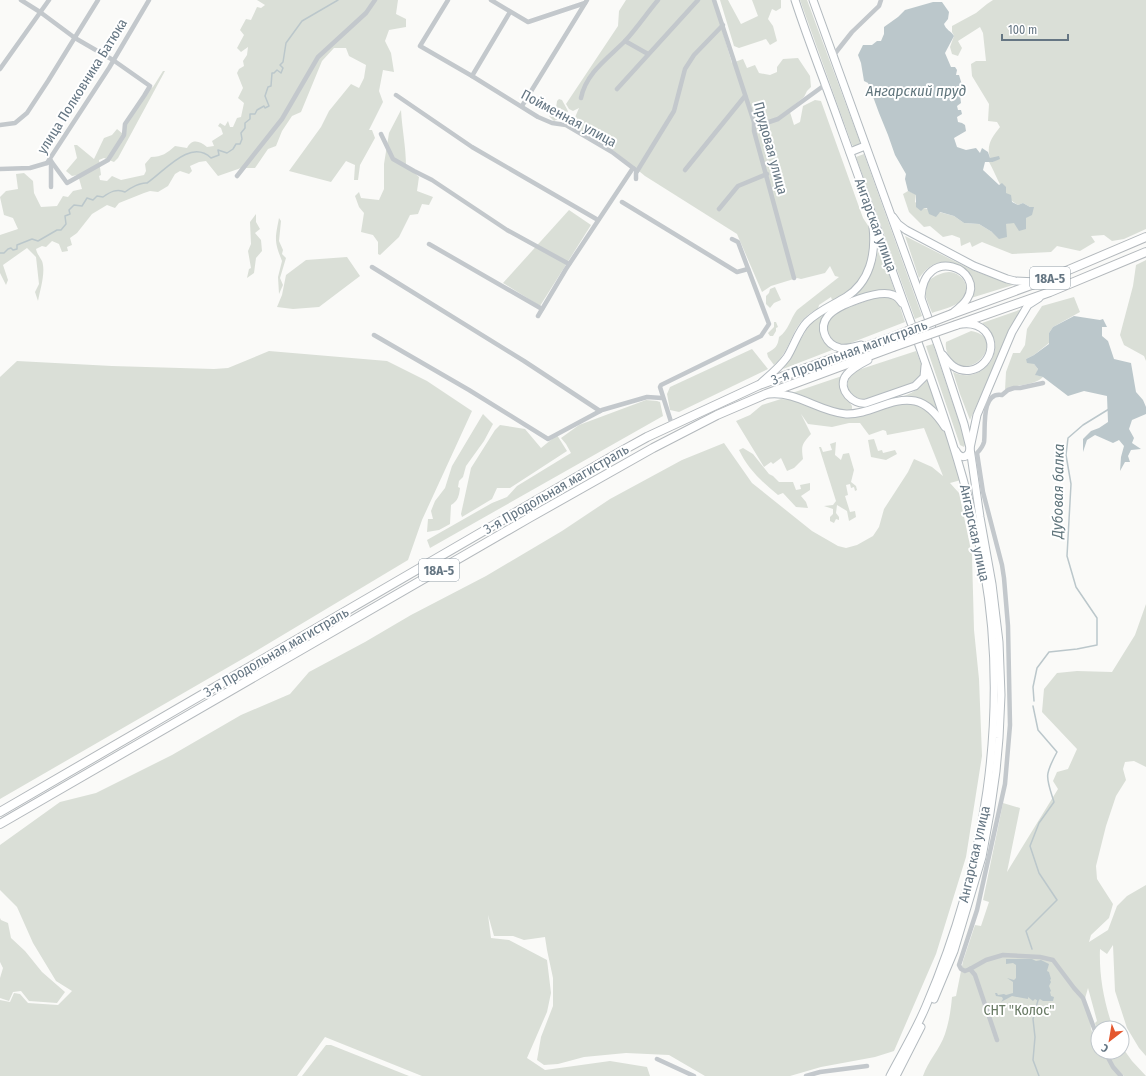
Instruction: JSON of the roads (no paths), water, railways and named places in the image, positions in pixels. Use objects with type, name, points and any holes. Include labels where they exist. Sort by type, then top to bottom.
[{"type":"highway","name":"3-я Продольная магистраль","points":[[0,812],[618,452],[672,425],[759,385],[1045,280],[1146,237]]},
{"type":"highway","name":"3-я Продольная магистраль","points":[[0,824],[625,463],[717,415],[766,394],[893,347],[1050,292],[1146,252]]},
{"type":"main road","name":"Ангарская улица","points":[[795,0],[924,358],[956,452],[973,518],[984,571],[992,644],[994,707],[990,774],[973,865],[949,948],[925,1008],[890,1076]]},
{"type":"main road","name":"Ангарская улица","points":[[813,0],[887,208],[939,348],[964,424],[970,448],[992,584],[999,642],[1001,695],[996,771],[982,857],[954,951],[918,1035],[896,1076]]},
{"type":"main road","points":[[850,152],[865,146]]},
{"type":"main road","points":[[887,208],[894,219],[906,230],[974,266],[1015,281],[1037,282],[1045,280]]},
{"type":"main road","points":[[759,385],[787,358],[806,323],[825,308],[848,296],[858,287],[866,275],[872,263],[874,252],[872,215]]},
{"type":"main road","points":[[921,299],[924,281],[933,271],[943,266],[955,267],[962,270],[970,282],[970,288],[967,299],[952,314]]},
{"type":"main road","points":[[766,394],[775,393],[787,395],[846,414],[865,411],[903,401],[920,402],[932,410],[945,426],[956,452],[960,456],[965,457],[969,453],[977,415],[1012,332],[1028,305],[1050,292]]},
{"type":"main road","points":[[890,338],[842,348],[835,346],[826,339],[823,328],[827,317],[837,308],[876,294],[894,295],[900,300],[906,309]]},
{"type":"main road","points":[[939,348],[949,363],[961,370],[974,370],[983,365],[989,357],[991,347],[986,333],[978,326],[972,324],[956,325]]},
{"type":"main road","points":[[893,347],[861,363],[845,377],[845,389],[853,401],[858,403],[866,403],[915,386],[924,377],[924,358]]},
{"type":"street","points":[[21,0],[75,38],[113,60],[150,86],[124,124],[124,135],[108,160],[67,183],[49,162]]},
{"type":"street","points":[[0,69],[50,0]]},
{"type":"street","points":[[0,125],[15,123],[27,114],[98,0]]},
{"type":"street","name":"улица Полковника Батюка","points":[[0,169],[30,168],[49,162],[109,68],[149,0]]},
{"type":"street","points":[[237,176],[282,119],[318,57],[366,14],[375,0]]},
{"type":"street","name":"Пойменная улица","points":[[448,0],[420,46],[538,117],[552,123],[566,125],[612,152],[635,169]]},
{"type":"street","points":[[491,0],[528,22],[586,1]]},
{"type":"street","points":[[581,98],[583,87],[605,58],[625,41],[658,0]]},
{"type":"street","points":[[617,89],[698,0]]},
{"type":"street","name":"Прудовая улица","points":[[714,0],[744,96],[754,122],[754,131],[767,174],[794,278]]},
{"type":"street","points":[[834,56],[852,32],[879,6],[881,0]]},
{"type":"street","points":[[522,106],[586,1]]},
{"type":"street","points":[[472,76],[510,12]]},
{"type":"street","points":[[538,316],[569,264],[598,220],[674,111],[685,69],[694,56],[723,25]]},
{"type":"street","points":[[625,41],[648,54]]},
{"type":"street","points":[[754,122],[766,123],[778,119],[826,84]]},
{"type":"street","points":[[396,95],[472,147],[598,220]]},
{"type":"street","points":[[685,170],[744,96]]},
{"type":"street","points":[[381,134],[393,159],[432,180],[507,230],[569,264]]},
{"type":"street","points":[[49,162],[52,187]]},
{"type":"street","points":[[635,169],[636,179]]},
{"type":"street","points":[[719,209],[738,186],[767,174]]},
{"type":"street","points":[[622,202],[737,272],[748,269]]},
{"type":"street","points":[[672,425],[662,398],[661,385],[761,336],[769,324],[738,242],[732,239]]},
{"type":"street","points":[[429,244],[542,310]]},
{"type":"street","points":[[372,267],[600,411]]},
{"type":"street","points":[[374,335],[548,439],[600,411],[647,397],[662,398]]},
{"type":"street","points":[[1043,382],[1020,388],[1014,388],[1008,390],[1002,395],[998,394],[992,397],[986,408],[984,443],[977,453],[983,492],[1004,578],[1008,633],[1010,725],[1005,784],[977,910],[959,961],[959,965],[961,969],[965,971],[970,970],[986,960],[1003,955],[1040,957],[1053,960],[1083,998],[1091,1020]]},
{"type":"street","points":[[970,970],[975,975],[997,1040]]},
{"type":"street","points":[[657,1058],[694,1076]]},
{"type":"street","points":[[1109,1060],[1113,1067],[1122,1076]]},
{"type":"street","points":[[806,1076],[820,1072],[867,1066]]},
{"type":"water","name":"Ангарский пруд","points":[[933,2],[942,2],[949,12],[948,19],[944,24],[954,36],[945,53],[951,67],[955,67],[957,70],[956,75],[959,75],[963,88],[959,88],[961,103],[957,106],[958,110],[961,110],[962,114],[957,117],[958,122],[965,125],[966,131],[954,138],[957,147],[966,150],[976,148],[980,153],[982,148],[988,152],[990,158],[999,156],[1000,159],[993,162],[985,162],[983,170],[999,185],[1002,183],[1006,187],[1006,193],[1011,195],[1012,202],[1018,205],[1023,203],[1030,207],[1034,207],[1032,215],[1026,218],[1026,229],[1019,231],[1014,223],[1006,224],[1007,237],[999,239],[992,232],[979,224],[964,223],[954,216],[940,212],[936,217],[929,214],[927,208],[924,208],[921,211],[916,207],[916,195],[908,191],[905,179],[906,174],[895,155],[868,83],[864,81],[858,55],[863,45],[872,45],[877,41],[881,41],[884,34],[884,27],[905,10]]},
{"type":"water","points":[[1074,316],[1100,320],[1103,319],[1107,327],[1102,327],[1102,336],[1108,341],[1114,359],[1131,363],[1136,392],[1143,400],[1146,407],[1146,414],[1132,420],[1129,429],[1134,438],[1132,443],[1141,449],[1131,450],[1128,456],[1130,462],[1125,462],[1120,471],[1121,457],[1124,446],[1119,440],[1113,443],[1095,435],[1087,440],[1083,452],[1083,439],[1091,431],[1108,422],[1107,396],[1084,391],[1068,396],[1043,377],[1035,375],[1038,369],[1034,364],[1027,363],[1026,359],[1049,344],[1049,333],[1053,327]]},
{"type":"water","points":[[1006,959],[1041,960],[1049,964],[1047,971],[1049,972],[1051,979],[1049,986],[1051,996],[1054,997],[1053,1001],[1043,1001],[1040,999],[1038,1001],[1035,999],[1033,1001],[1028,997],[1028,999],[1012,996],[1001,1002],[1003,999],[1002,997],[996,996],[995,993],[998,995],[1006,995],[1013,993],[1013,982],[1007,978],[1014,980],[1016,978],[1016,965],[1013,963],[1006,964]]},
{"type":"waterway","points":[[0,253],[4,253],[11,248],[13,250],[17,249],[17,245],[32,239],[38,241],[57,230],[61,230],[66,224],[65,216],[70,214],[69,210],[74,205],[82,206],[87,198],[93,200],[97,196],[103,197],[116,191],[125,192],[139,184],[147,183],[169,165],[186,154],[195,152],[203,153],[211,158],[219,155],[218,150],[227,153],[233,149],[236,144],[240,144],[242,139],[241,133],[245,128],[245,123],[250,119],[250,114],[255,114],[257,110],[264,106],[265,108],[269,106],[265,96],[268,87],[271,86],[272,73],[277,70],[281,73],[283,68],[280,65],[283,62],[286,43],[302,21],[338,0]]},
{"type":"waterway","name":"Дубовая балка","points":[[1034,701],[1033,687],[1037,668],[1049,652],[1097,645],[1097,618],[1076,587],[1067,556],[1071,484],[1066,455],[1068,438],[1083,425],[1109,409]]},
{"type":"waterway","name":"Дубовая балка","points":[[1032,949],[1026,931],[1057,900],[1039,873],[1030,846],[1039,823],[1054,802],[1049,787],[1048,772],[1057,752],[1038,730],[1033,706]]},
{"type":"waterway","name":"Дубовая балка","points":[[1038,1000],[1033,1019],[1035,1037],[1033,1060],[1039,1076]]},
{"type":"park label","name":"СНТ \"Колос\"","points":[[1019,1010]]}]
